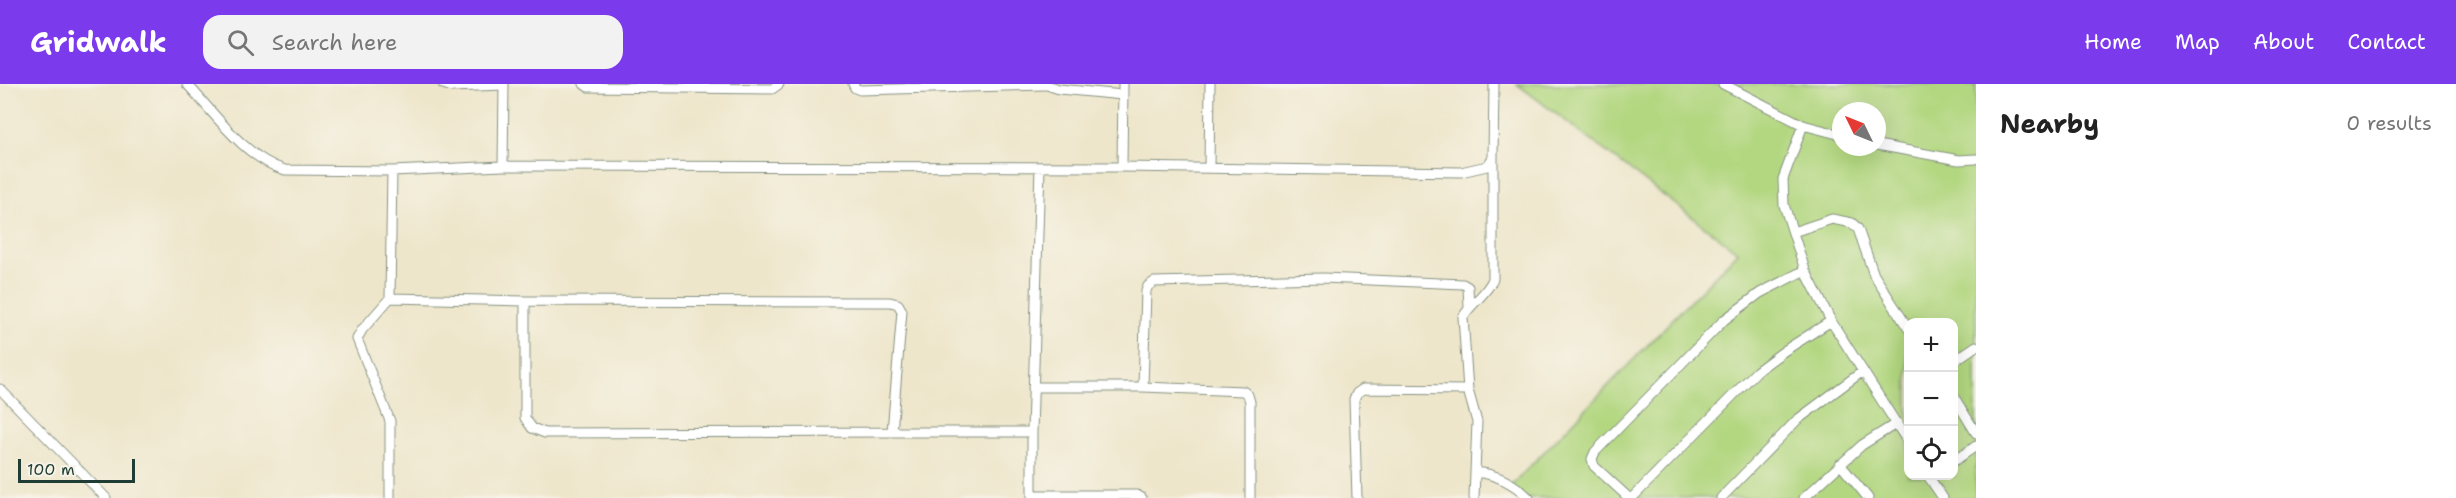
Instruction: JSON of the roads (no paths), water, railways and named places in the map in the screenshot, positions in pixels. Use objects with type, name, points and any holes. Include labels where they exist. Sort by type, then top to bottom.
[{"type":"street","points":[[187,84],[254,156],[269,166],[285,170],[392,171],[503,166],[1122,167],[1461,172],[1487,166],[1493,158]]},
{"type":"street","points":[[443,84],[452,87],[504,84],[503,166]]},
{"type":"street","points":[[584,84],[588,87],[772,89],[779,84]]},
{"type":"street","points":[[853,84],[855,88],[869,90],[1044,85],[1059,89],[1123,95]]},
{"type":"street","points":[[1122,167],[1123,84]]},
{"type":"street","points":[[1209,168],[1210,84]]},
{"type":"street","points":[[1473,498],[1477,422],[1468,390],[1463,317],[1469,307],[1488,290],[1493,279],[1494,84]]},
{"type":"street","points":[[1723,84],[1738,87],[1803,125],[1832,133]]},
{"type":"street","points":[[1803,125],[1783,179],[1784,205],[1792,231],[1805,270],[1831,321],[1904,435]]},
{"type":"street","points":[[1886,147],[1959,160],[1976,159]]},
{"type":"street","points":[[1040,167],[1032,497],[1137,495],[1142,498]]},
{"type":"street","points":[[390,498],[390,422],[357,339],[390,298],[392,171]]},
{"type":"street","points":[[1792,231],[1832,219],[1852,223],[1858,230],[1874,275],[1904,322]]},
{"type":"street","points":[[1805,270],[1760,292],[1724,320],[1595,452],[1592,459],[1594,466],[1631,498],[1757,371],[1831,321]]},
{"type":"street","points":[[1143,387],[1146,291],[1148,286],[1154,282],[1323,278],[1462,284],[1468,287],[1469,307]]},
{"type":"street","points":[[390,298],[525,302],[890,302],[898,304],[902,311],[892,432]]},
{"type":"street","points":[[525,302],[525,418],[532,428],[545,433],[1032,432]]},
{"type":"street","points":[[1958,358],[1976,346]]},
{"type":"street","points":[[1721,498],[1797,420],[1863,371]]},
{"type":"street","points":[[1033,387],[1143,387],[1243,391],[1248,395],[1250,402],[1250,498]]},
{"type":"street","points":[[0,389],[106,498]]},
{"type":"street","points":[[1357,498],[1354,399],[1357,393],[1363,389],[1468,390]]},
{"type":"street","points":[[1958,405],[1976,432]]},
{"type":"street","points":[[1804,498],[1862,445],[1897,423]]},
{"type":"street","points":[[1958,457],[1976,446]]},
{"type":"street","points":[[1840,464],[1868,498]]},
{"type":"street","points":[[1475,472],[1491,473],[1517,486],[1529,498]]},
{"type":"street","points":[[1932,480],[1943,498]]}]
